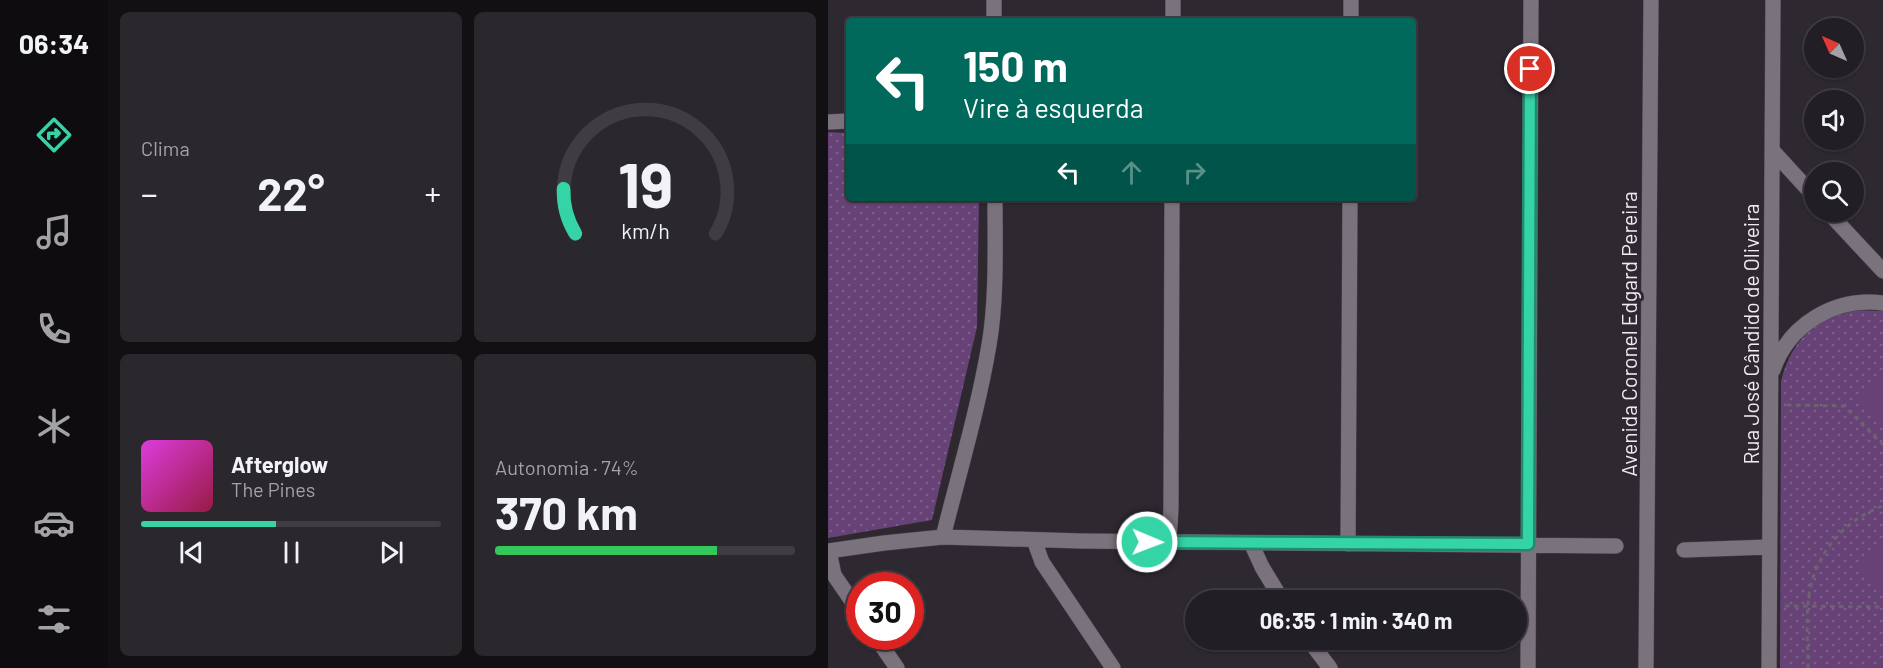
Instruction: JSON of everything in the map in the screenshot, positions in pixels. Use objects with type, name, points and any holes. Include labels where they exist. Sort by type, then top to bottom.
[{"type":"street","points":[[994,0],[994,18]]},
{"type":"street","points":[[1173,0],[1173,18]]},
{"type":"street","points":[[1351,18],[1352,0]]},
{"type":"street","points":[[1527,668],[1531,0]]},
{"type":"street","name":"Avenida Coronel Edgard Pereira","points":[[1646,668],[1651,0]]},
{"type":"street","name":"Rua José Cândido de Oliveira","points":[[1769,668],[1773,0]]},
{"type":"street","points":[[828,122],[846,121]]},
{"type":"street","points":[[1772,150],[1804,185]]},
{"type":"street","points":[[943,537],[972,427],[990,343],[995,268],[995,201]]},
{"type":"street","points":[[1169,542],[1172,201]]},
{"type":"street","points":[[1348,544],[1350,201]]},
{"type":"street","points":[[1837,222],[1883,271]]},
{"type":"street","points":[[1770,379],[1784,347],[1807,322],[1838,306],[1854,303],[1883,303]]},
{"type":"street","points":[[846,593],[834,575],[829,551],[943,537],[1169,542],[1616,546]]},
{"type":"street","points":[[1034,540],[1042,562],[1113,668]]},
{"type":"street","points":[[1251,543],[1276,590]]},
{"type":"street","points":[[1684,550],[1769,547]]},
{"type":"street","points":[[885,650],[897,668]]},
{"type":"street","points":[[1316,650],[1330,668]]},
{"type":"path","points":[[1770,405],[1844,406],[1883,445]]},
{"type":"path","points":[[1808,668],[1808,606],[1815,572],[1833,541],[1859,517],[1883,506]]},
{"type":"path","points":[[1769,601],[1786,606],[1883,607]]},
{"type":"shaded area","points":[[828,132],[846,133],[846,201],[979,201],[977,327],[932,520],[828,538]]},
{"type":"shaded area","points":[[1855,310],[1883,311],[1883,668],[1780,668],[1781,382],[1787,362],[1803,337],[1819,323]]},
{"type":"shaded area","points":[[1883,378],[1883,426],[1859,401]]},
{"type":"shaded area","points":[[1883,546],[1883,595],[1858,570]]},
{"type":"route","points":[[1147,542],[1528,544],[1530,69]]}]
